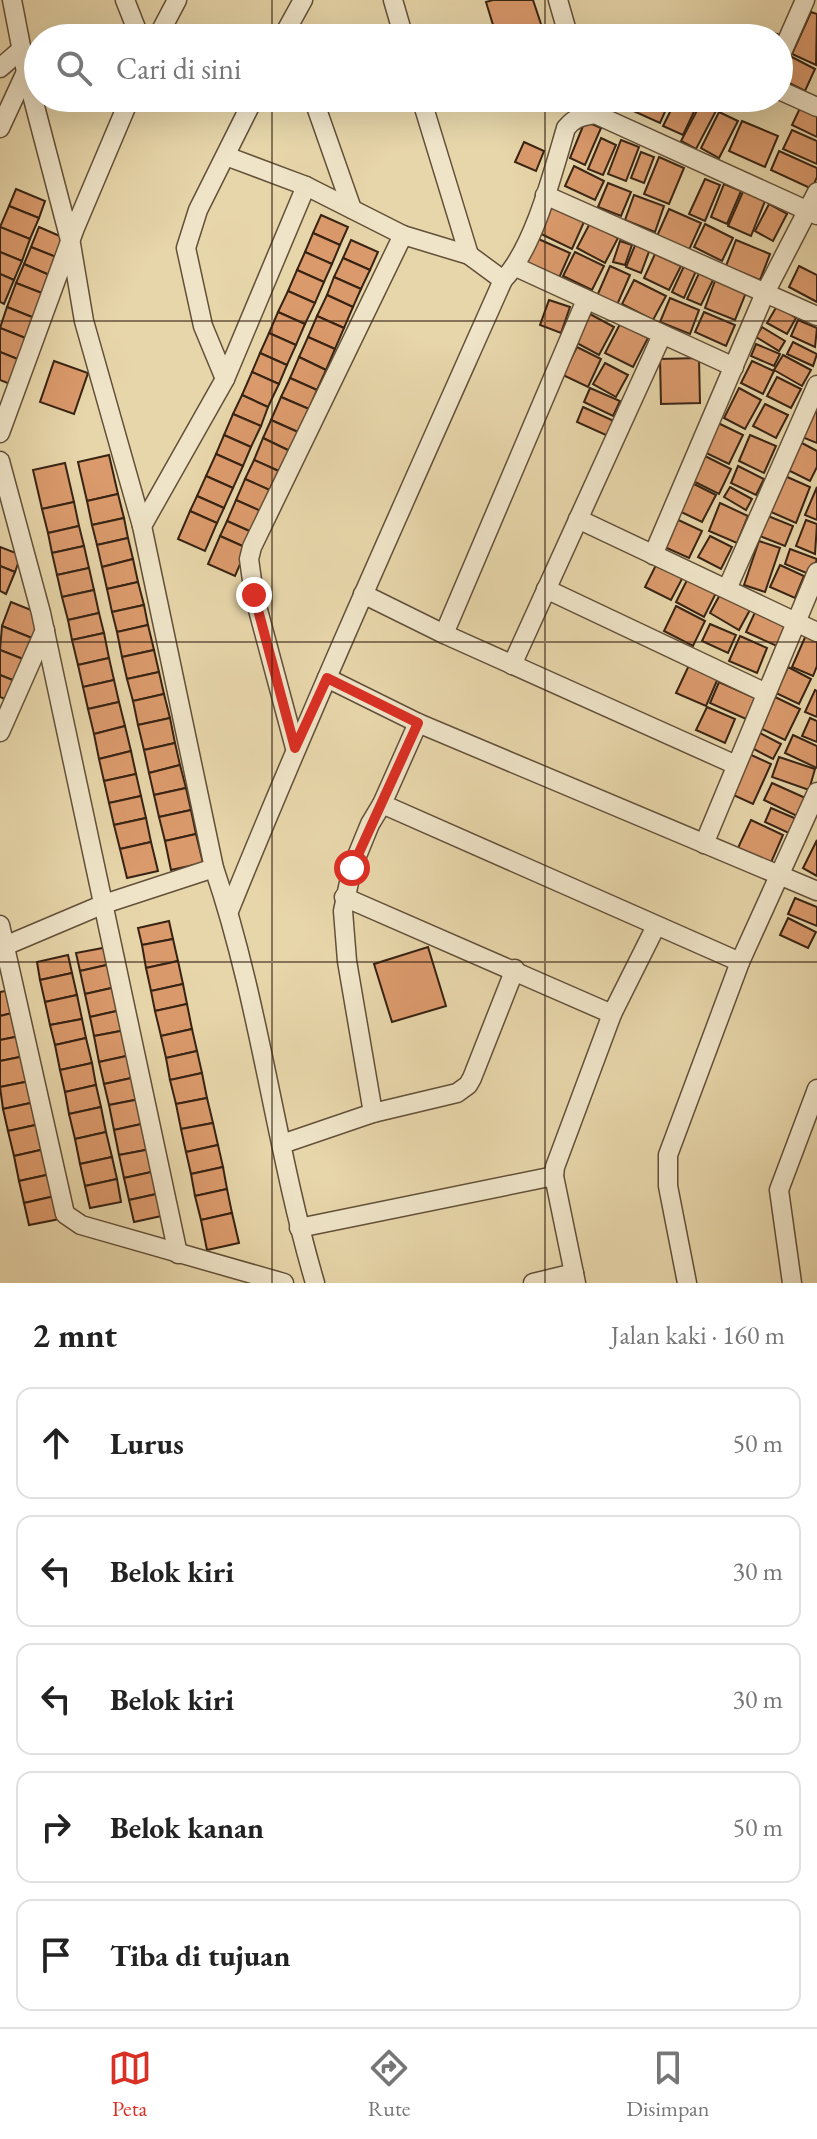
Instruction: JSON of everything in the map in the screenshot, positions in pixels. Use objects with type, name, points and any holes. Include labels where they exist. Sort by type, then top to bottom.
[{"type":"street","points":[[12,0],[24,60]]},
{"type":"street","points":[[125,0],[134,24]]},
{"type":"street","points":[[164,24],[177,0]]},
{"type":"street","points":[[292,24],[303,0]]},
{"type":"street","points":[[393,0],[400,24]]},
{"type":"street","points":[[558,0],[565,24]]},
{"type":"street","points":[[793,27],[805,0]]},
{"type":"street","points":[[0,68],[22,49]]},
{"type":"street","points":[[0,128],[24,76]]},
{"type":"street","points":[[793,96],[817,107]]},
{"type":"street","points":[[36,112],[71,244],[84,321],[142,526],[214,868],[229,911],[299,1228],[315,1283]]},
{"type":"street","points":[[0,433],[96,177],[124,112]]},
{"type":"street","points":[[225,379],[203,326],[186,248],[198,210],[247,112]]},
{"type":"street","points":[[318,112],[352,209]]},
{"type":"street","points":[[425,112],[469,255]]},
{"type":"street","points":[[229,911],[295,748],[545,195],[566,128],[584,112]]},
{"type":"street","points":[[604,112],[813,213]]},
{"type":"street","points":[[226,156],[306,186],[403,235],[469,255],[586,300],[734,367]]},
{"type":"street","points":[[142,526],[225,379],[306,186]]},
{"type":"street","points":[[653,555],[765,293],[813,213],[817,192]]},
{"type":"street","points":[[545,195],[817,316]]},
{"type":"street","points":[[295,748],[254,595],[249,559],[252,547],[403,235]]},
{"type":"street","points":[[444,634],[586,300]]},
{"type":"street","points":[[512,665],[662,335]]},
{"type":"street","points":[[727,589],[817,385]]},
{"type":"street","points":[[0,461],[45,630],[178,1254]]},
{"type":"street","points":[[578,519],[817,632]]},
{"type":"street","points":[[704,844],[817,572]]},
{"type":"street","points":[[546,589],[766,693]]},
{"type":"street","points":[[363,594],[444,634],[736,765]]},
{"type":"street","points":[[0,732],[45,630]]},
{"type":"street","points":[[327,678],[418,723],[817,891]]},
{"type":"street","points":[[373,1113],[347,961],[344,897],[370,824],[418,723]]},
{"type":"street","points":[[687,1283],[668,1186],[668,1155],[740,962],[817,792]]},
{"type":"street","points":[[382,804],[740,962]]},
{"type":"street","points":[[2,947],[104,904],[214,868]]},
{"type":"street","points":[[344,897],[515,969],[612,1014]]},
{"type":"street","points":[[0,925],[2,947],[65,1214],[81,1225],[284,1283]]},
{"type":"street","points":[[533,1283],[575,1278],[554,1176],[555,1167],[612,1014],[656,926]]},
{"type":"street","points":[[282,1144],[373,1113],[447,1096],[468,1085],[515,969]]},
{"type":"street","points":[[792,1283],[779,1190],[817,1089]]},
{"type":"street","points":[[299,1228],[554,1176]]},
{"type":"building","points":[[533,0],[541,24],[493,24],[486,2]]},
{"type":"building","points":[[811,12],[817,14],[816,65],[793,52]]},
{"type":"building","points":[[793,58],[815,69],[805,91],[793,85]]},
{"type":"building","points":[[801,106],[817,113],[817,137],[792,125]]},
{"type":"building","points":[[636,112],[665,112],[660,123]]},
{"type":"building","points":[[670,112],[694,112],[683,135],[663,126]]},
{"type":"building","points":[[696,112],[715,112],[696,149],[681,141]]},
{"type":"building","points":[[719,112],[738,121],[719,158],[701,148]]},
{"type":"building","points":[[585,121],[601,128],[585,165],[570,158]]},
{"type":"building","points":[[742,121],[778,136],[765,167],[729,151]]},
{"type":"building","points":[[792,130],[817,141],[817,164],[783,149]]},
{"type":"building","points":[[601,138],[616,145],[603,175],[588,169]]},
{"type":"building","points":[[621,140],[639,147],[626,181],[608,174]]},
{"type":"building","points":[[524,142],[544,151],[536,171],[515,162]]},
{"type":"building","points":[[779,151],[817,168],[812,189],[771,170]]},
{"type":"building","points":[[641,152],[654,157],[644,183],[631,178]]},
{"type":"building","points":[[659,157],[684,168],[669,204],[644,194]]},
{"type":"building","points":[[574,166],[604,181],[595,200],[565,186]]},
{"type":"building","points":[[705,179],[720,185],[705,221],[689,214]]},
{"type":"building","points":[[608,183],[631,192],[621,216],[598,207]]},
{"type":"building","points":[[724,184],[741,191],[727,224],[711,217]]},
{"type":"building","points":[[745,187],[767,196],[751,236],[728,226]]},
{"type":"building","points":[[16,189],[45,201],[39,218],[9,206]]},
{"type":"building","points":[[634,195],[664,206],[655,232],[625,220]]},
{"type":"building","points":[[769,204],[787,214],[773,241],[755,231]]},
{"type":"building","points":[[550,205],[584,222],[572,249],[537,232]]},
{"type":"building","points":[[9,206],[39,218],[30,239],[0,227]]},
{"type":"building","points":[[669,209],[701,223],[689,250],[657,236]]},
{"type":"building","points":[[321,215],[348,227],[340,245],[313,233]]},
{"type":"building","points":[[590,223],[618,238],[605,263],[577,248]]},
{"type":"building","points":[[705,224],[733,238],[722,261],[694,247]]},
{"type":"building","points":[[0,227],[30,239],[22,261],[0,252]]},
{"type":"building","points":[[39,227],[69,240],[61,259],[31,247]]},
{"type":"building","points":[[313,233],[340,245],[332,264],[305,252]]},
{"type":"building","points":[[534,237],[570,253],[559,278],[523,261]]},
{"type":"building","points":[[351,240],[378,252],[370,270],[343,258]]},
{"type":"building","points":[[736,240],[770,254],[760,280],[726,266]]},
{"type":"building","points":[[620,241],[632,245],[625,265],[613,262]]},
{"type":"building","points":[[636,243],[650,249],[641,273],[626,267]]},
{"type":"building","points":[[31,247],[61,259],[54,277],[24,264]]},
{"type":"building","points":[[0,252],[22,261],[14,280],[0,274]]},
{"type":"building","points":[[305,252],[332,264],[324,282],[297,270]]},
{"type":"building","points":[[575,252],[604,266],[592,290],[563,276]]},
{"type":"building","points":[[655,254],[681,266],[669,290],[644,278]]},
{"type":"building","points":[[343,258],[370,270],[361,289],[334,277]]},
{"type":"building","points":[[24,264],[54,277],[47,295],[16,283]]},
{"type":"building","points":[[610,266],[630,275],[617,305],[597,296]]},
{"type":"building","points":[[684,266],[696,271],[684,298],[672,292]]},
{"type":"building","points":[[799,266],[817,275],[817,302],[789,287]]},
{"type":"building","points":[[297,270],[324,282],[315,303],[288,291]]},
{"type":"building","points":[[700,271],[714,278],[701,305],[687,299]]},
{"type":"building","points":[[0,274],[14,280],[4,304],[0,302]]},
{"type":"building","points":[[334,277],[361,289],[353,307],[327,295]]},
{"type":"building","points":[[716,278],[747,290],[735,320],[705,308]]},
{"type":"building","points":[[634,280],[666,296],[653,320],[622,304]]},
{"type":"building","points":[[16,283],[47,295],[37,319],[7,307]]},
{"type":"building","points":[[288,291],[315,303],[305,324],[278,312]]},
{"type":"building","points":[[327,295],[353,307],[344,328],[317,316]]},
{"type":"building","points":[[670,298],[699,310],[690,334],[660,322]]},
{"type":"building","points":[[549,300],[570,307],[561,333],[540,325]]},
{"type":"building","points":[[777,306],[796,318],[787,334],[767,323]]},
{"type":"building","points":[[7,307],[37,319],[28,339],[0,328]]},
{"type":"building","points":[[278,312],[305,324],[296,345],[269,333]]},
{"type":"building","points":[[704,312],[735,325],[726,346],[695,332]]},
{"type":"building","points":[[590,314],[614,327],[599,355],[575,342]]},
{"type":"building","points":[[317,316],[344,328],[335,349],[308,337]]},
{"type":"building","points":[[798,320],[817,328],[815,347],[791,336]]},
{"type":"building","points":[[620,324],[648,338],[633,367],[605,353]]},
{"type":"building","points":[[762,327],[785,341],[779,351],[756,337]]},
{"type":"building","points":[[0,328],[28,339],[20,360],[0,352]]},
{"type":"building","points":[[269,333],[296,345],[287,365],[260,353]]},
{"type":"building","points":[[308,337],[335,349],[326,370],[299,357]]},
{"type":"building","points":[[793,342],[817,354],[813,366],[787,354]]},
{"type":"building","points":[[756,344],[780,354],[774,366],[751,356]]},
{"type":"building","points":[[577,347],[601,359],[588,387],[563,375]]},
{"type":"building","points":[[0,352],[20,360],[10,384],[0,380]]},
{"type":"building","points":[[260,353],[287,365],[279,384],[252,372]]},
{"type":"building","points":[[783,355],[811,370],[802,386],[774,370]]},
{"type":"building","points":[[299,357],[326,370],[317,390],[290,378]]},
{"type":"building","points":[[699,358],[700,403],[661,404],[660,359]]},
{"type":"building","points":[[54,361],[88,373],[74,414],[40,402]]},
{"type":"building","points":[[752,361],[774,371],[763,394],[741,383]]},
{"type":"building","points":[[605,363],[628,375],[616,397],[593,384]]},
{"type":"building","points":[[252,372],[279,384],[268,407],[242,395]]},
{"type":"building","points":[[777,377],[801,389],[791,408],[767,396]]},
{"type":"building","points":[[290,378],[317,390],[309,409],[281,397]]},
{"type":"building","points":[[590,388],[620,401],[613,416],[584,402]]},
{"type":"building","points":[[739,388],[761,400],[745,429],[724,418]]},
{"type":"building","points":[[242,395],[268,407],[261,426],[233,414]]},
{"type":"building","points":[[281,397],[309,409],[298,432],[271,420]]},
{"type":"building","points":[[765,404],[788,415],[776,438],[753,426]]},
{"type":"building","points":[[583,407],[614,421],[608,436],[577,422]]},
{"type":"building","points":[[817,408],[817,443],[802,437]]},
{"type":"building","points":[[233,414],[261,426],[251,447],[224,435]]},
{"type":"building","points":[[271,420],[298,432],[290,451],[263,438]]},
{"type":"building","points":[[716,422],[743,435],[729,464],[702,451]]},
{"type":"building","points":[[224,435],[251,447],[243,466],[216,454]]},
{"type":"building","points":[[750,435],[776,446],[764,473],[739,461]]},
{"type":"building","points":[[263,438],[290,451],[281,472],[254,460]]},
{"type":"building","points":[[800,442],[817,451],[817,467],[810,481],[786,469]]},
{"type":"building","points":[[216,454],[243,466],[233,488],[206,476]]},
{"type":"building","points":[[109,455],[118,494],[87,501],[78,462]]},
{"type":"building","points":[[705,456],[731,469],[719,494],[693,481]]},
{"type":"building","points":[[254,460],[281,472],[272,491],[245,479]]},
{"type":"building","points":[[65,463],[74,502],[42,509],[33,470]]},
{"type":"building","points":[[738,466],[764,479],[756,495],[731,483]]},
{"type":"building","points":[[206,476],[233,488],[224,508],[197,496]]},
{"type":"building","points":[[785,476],[810,487],[796,523],[771,512]]},
{"type":"building","points":[[245,479],[272,491],[263,512],[236,500]]},
{"type":"building","points":[[690,482],[716,495],[702,522],[677,510]]},
{"type":"building","points":[[730,487],[752,499],[746,510],[724,497]]},
{"type":"building","points":[[817,487],[817,520],[805,515]]},
{"type":"building","points":[[118,494],[124,518],[92,525],[87,501]]},
{"type":"building","points":[[197,496],[224,508],[217,523],[190,511]]},
{"type":"building","points":[[236,500],[263,512],[254,533],[227,521]]},
{"type":"building","points":[[74,502],[79,526],[48,533],[42,509]]},
{"type":"building","points":[[720,503],[748,516],[737,543],[709,531]]},
{"type":"building","points":[[190,511],[217,523],[205,551],[178,539]]},
{"type":"building","points":[[768,516],[793,526],[785,546],[760,536]]},
{"type":"building","points":[[672,517],[702,531],[689,558],[660,545]]},
{"type":"building","points":[[124,518],[128,538],[97,545],[92,525]]},
{"type":"building","points":[[806,520],[817,524],[815,554],[796,546]]},
{"type":"building","points":[[227,521],[254,533],[247,548],[220,536]]},
{"type":"building","points":[[79,526],[84,546],[52,553],[48,533]]},
{"type":"building","points":[[220,536],[247,548],[235,576],[208,564]]},
{"type":"building","points":[[710,536],[732,547],[721,569],[698,557]]},
{"type":"building","points":[[128,538],[133,559],[102,567],[97,545]]},
{"type":"building","points":[[759,541],[780,548],[765,592],[744,585]]},
{"type":"building","points":[[84,546],[89,568],[57,575],[52,553]]},
{"type":"building","points":[[0,547],[21,555],[15,572],[0,566]]},
{"type":"building","points":[[790,549],[817,559],[811,575],[785,564]]},
{"type":"building","points":[[133,559],[138,582],[107,589],[102,567]]},
{"type":"building","points":[[657,563],[683,577],[671,600],[645,587]]},
{"type":"building","points":[[780,565],[804,576],[795,598],[770,587]]},
{"type":"building","points":[[0,566],[15,572],[6,594],[0,591]]},
{"type":"building","points":[[89,568],[94,590],[62,597],[57,575]]},
{"type":"building","points":[[688,578],[716,593],[704,617],[676,602]]},
{"type":"building","points":[[138,582],[144,605],[112,612],[107,589]]},
{"type":"building","points":[[94,590],[99,613],[68,620],[62,597]]},
{"type":"building","points":[[722,591],[751,608],[739,630],[710,613]]},
{"type":"building","points":[[11,602],[41,614],[32,638],[2,626]]},
{"type":"building","points":[[144,605],[148,625],[117,632],[112,612]]},
{"type":"building","points":[[676,606],[705,621],[693,646],[664,631]]},
{"type":"building","points":[[756,610],[789,624],[779,647],[746,632]]},
{"type":"building","points":[[99,613],[104,633],[72,640],[68,620]]},
{"type":"building","points":[[710,624],[736,635],[728,653],[702,641]]},
{"type":"building","points":[[148,625],[154,650],[122,657],[117,632]]},
{"type":"building","points":[[2,626],[32,638],[23,659],[0,650]]},
{"type":"building","points":[[104,633],[109,658],[78,665],[72,640]]},
{"type":"building","points":[[806,635],[817,640],[817,666],[813,676],[792,667]]},
{"type":"building","points":[[740,636],[767,648],[757,673],[729,661]]},
{"type":"building","points":[[0,650],[23,659],[15,681],[0,675]]},
{"type":"building","points":[[154,650],[159,672],[127,679],[122,657]]},
{"type":"building","points":[[109,658],[114,680],[83,687],[78,665]]},
{"type":"building","points":[[690,663],[719,676],[706,706],[676,693]]},
{"type":"building","points":[[788,667],[811,679],[799,704],[776,693]]},
{"type":"building","points":[[159,672],[164,694],[133,701],[127,679]]},
{"type":"building","points":[[0,675],[15,681],[7,700],[0,697]]},
{"type":"building","points":[[114,680],[119,702],[88,709],[83,687]]},
{"type":"building","points":[[719,682],[755,698],[746,719],[710,703]]},
{"type":"building","points":[[817,691],[817,717],[805,712]]},
{"type":"building","points":[[164,694],[170,718],[138,725],[133,701]]},
{"type":"building","points":[[773,696],[800,709],[785,740],[758,727]]},
{"type":"building","points":[[119,702],[125,726],[94,734],[88,709]]},
{"type":"building","points":[[707,707],[735,719],[725,743],[696,730]]},
{"type":"building","points":[[170,718],[175,743],[144,750],[138,725]]},
{"type":"building","points":[[810,718],[817,721],[817,742],[802,736]]},
{"type":"building","points":[[125,726],[131,751],[99,759],[94,734]]},
{"type":"building","points":[[758,732],[781,744],[773,759],[750,747]]},
{"type":"building","points":[[793,735],[817,746],[817,768],[785,753]]},
{"type":"building","points":[[175,743],[180,765],[149,773],[144,750]]},
{"type":"building","points":[[131,751],[136,774],[104,781],[99,759]]},
{"type":"building","points":[[747,753],[771,764],[753,804],[729,793]]},
{"type":"building","points":[[779,757],[815,769],[809,790],[772,777]]},
{"type":"building","points":[[180,765],[186,788],[154,795],[149,773]]},
{"type":"building","points":[[136,774],[141,796],[109,803],[104,781]]},
{"type":"building","points":[[772,783],[810,800],[801,818],[764,800]]},
{"type":"building","points":[[186,788],[191,810],[159,817],[154,795]]},
{"type":"building","points":[[141,796],[146,818],[114,825],[109,803]]},
{"type":"building","points":[[771,808],[799,820],[793,835],[765,822]]},
{"type":"building","points":[[191,810],[196,834],[165,841],[159,817]]},
{"type":"building","points":[[146,818],[151,842],[120,849],[114,825]]},
{"type":"building","points":[[751,820],[783,835],[770,865],[737,850]]},
{"type":"building","points":[[196,834],[203,863],[171,870],[165,841]]},
{"type":"building","points":[[817,840],[817,876],[803,868]]},
{"type":"building","points":[[151,842],[158,871],[127,878],[120,849]]},
{"type":"building","points":[[795,898],[817,907],[817,926],[788,914]]},
{"type":"building","points":[[788,918],[816,932],[808,948],[780,935]]},
{"type":"building","points":[[169,921],[173,939],[142,945],[138,928]]},
{"type":"building","points":[[173,939],[178,961],[146,968],[142,945]]},
{"type":"building","points":[[108,947],[111,964],[80,971],[76,953]]},
{"type":"building","points":[[428,947],[446,1006],[392,1022],[374,964]]},
{"type":"building","points":[[68,955],[72,973],[40,980],[37,962]]},
{"type":"building","points":[[178,961],[183,984],[151,991],[146,968]]},
{"type":"building","points":[[111,964],[116,987],[85,994],[80,971]]},
{"type":"building","points":[[72,973],[77,995],[45,1002],[40,980]]},
{"type":"building","points":[[183,984],[187,1004],[155,1011],[151,991]]},
{"type":"building","points":[[116,987],[121,1010],[90,1017],[85,994]]},
{"type":"building","points":[[11,990],[16,1012],[0,1016],[0,992]]},
{"type":"building","points":[[77,995],[82,1019],[50,1025],[45,1002]]},
{"type":"building","points":[[187,1004],[192,1029],[161,1036],[155,1011]]},
{"type":"building","points":[[121,1010],[126,1030],[94,1036],[90,1017]]},
{"type":"building","points":[[16,1012],[20,1036],[0,1040],[0,1016]]},
{"type":"building","points":[[82,1019],[86,1038],[55,1045],[50,1025]]},
{"type":"building","points":[[192,1029],[197,1051],[166,1058],[161,1036]]},
{"type":"building","points":[[126,1030],[131,1055],[99,1062],[94,1036]]},
{"type":"building","points":[[20,1036],[25,1056],[0,1061],[0,1040]]},
{"type":"building","points":[[86,1038],[92,1063],[60,1070],[55,1045]]},
{"type":"building","points":[[197,1051],[202,1073],[170,1080],[166,1058]]},
{"type":"building","points":[[131,1055],[136,1077],[104,1084],[99,1062]]},
{"type":"building","points":[[25,1056],[30,1081],[0,1087],[0,1061]]},
{"type":"building","points":[[92,1063],[96,1085],[65,1092],[60,1070]]},
{"type":"building","points":[[202,1073],[207,1098],[176,1104],[170,1080]]},
{"type":"building","points":[[136,1077],[140,1099],[109,1105],[104,1084]]},
{"type":"building","points":[[30,1081],[35,1102],[3,1109],[0,1087]]},
{"type":"building","points":[[96,1085],[101,1107],[69,1114],[65,1092]]},
{"type":"building","points":[[207,1098],[213,1123],[181,1129],[176,1104]]},
{"type":"building","points":[[140,1099],[146,1123],[114,1130],[109,1105]]},
{"type":"building","points":[[35,1102],[40,1124],[8,1131],[3,1109]]},
{"type":"building","points":[[101,1107],[106,1132],[75,1139],[69,1114]]},
{"type":"building","points":[[146,1123],[151,1149],[119,1155],[114,1130]]},
{"type":"building","points":[[213,1123],[218,1145],[186,1152],[181,1129]]},
{"type":"building","points":[[40,1124],[45,1149],[14,1156],[8,1131]]},
{"type":"building","points":[[106,1132],[112,1157],[80,1164],[75,1139]]},
{"type":"building","points":[[218,1145],[223,1167],[191,1174],[186,1152]]},
{"type":"building","points":[[45,1149],[51,1174],[19,1181],[14,1156]]},
{"type":"building","points":[[151,1149],[156,1171],[124,1178],[119,1155]]},
{"type":"building","points":[[112,1157],[117,1179],[85,1186],[80,1164]]},
{"type":"building","points":[[223,1167],[227,1189],[195,1196],[191,1174]]},
{"type":"building","points":[[156,1171],[161,1193],[129,1200],[124,1178]]},
{"type":"building","points":[[51,1174],[55,1196],[24,1203],[19,1181]]},
{"type":"building","points":[[117,1179],[121,1202],[90,1208],[85,1186]]},
{"type":"building","points":[[227,1189],[232,1213],[201,1220],[195,1196]]},
{"type":"building","points":[[161,1193],[166,1215],[134,1222],[129,1200]]},
{"type":"building","points":[[55,1196],[60,1219],[29,1225],[24,1203]]},
{"type":"building","points":[[232,1213],[239,1243],[207,1250],[201,1220]]},
{"type":"route","points":[[254,595],[295,748],[327,678],[418,723],[352,868]]}]
